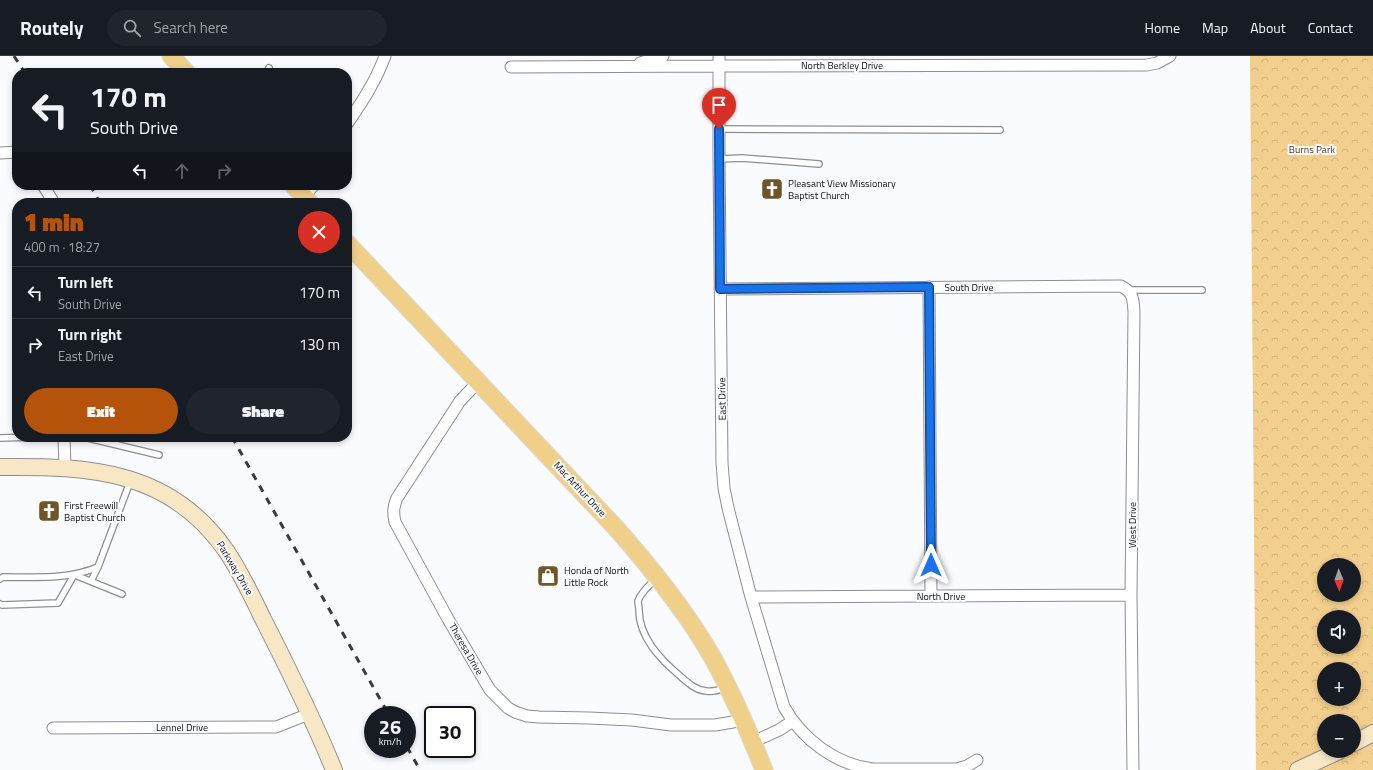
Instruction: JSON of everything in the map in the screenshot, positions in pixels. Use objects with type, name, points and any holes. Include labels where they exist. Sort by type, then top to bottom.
[{"type":"main road","points":[[171,56],[182,68]]},
{"type":"main road","name":"Mac Arthur Drive","points":[[352,253],[502,405],[616,528],[657,577],[695,629],[728,687],[764,770]]},
{"type":"street","points":[[352,116],[378,75],[385,56]]},
{"type":"street","points":[[625,66],[662,56]]},
{"type":"street","name":"North Berkley Drive","points":[[511,67],[625,66],[719,61],[1146,65],[1157,63],[1170,56]]},
{"type":"street","name":"East Drive","points":[[719,61],[722,463],[724,488],[751,597],[784,707],[793,721],[812,740],[838,759],[862,768],[956,769],[977,760]]},
{"type":"street","points":[[0,153],[12,152]]},
{"type":"street","points":[[929,287],[931,596]]},
{"type":"street","name":"South Drive","points":[[720,289],[929,287],[1125,288]]},
{"type":"street","name":"West Drive","points":[[1125,288],[1133,299],[1134,312],[1131,595],[1133,770]]},
{"type":"street","name":"Theresa Drive","points":[[478,382],[460,401],[397,498],[393,507],[395,522],[448,619],[490,690],[508,708],[527,716],[588,718],[701,726],[724,724],[743,719]]},
{"type":"street","points":[[64,442],[65,468]]},
{"type":"street","name":"Parkway Drive","points":[[0,466],[65,468],[105,472],[131,480],[161,492],[183,506],[202,522],[214,534],[228,552],[241,574],[288,666],[334,770]]},
{"type":"street","name":"North Drive","points":[[751,597],[1131,595]]},
{"type":"street","name":"Lennel Drive","points":[[53,728],[276,727],[309,714]]},
{"type":"street","points":[[753,742],[779,730],[793,721]]},
{"type":"street","points":[[1361,739],[1373,733]]},
{"type":"street","points":[[1298,770],[1324,758]]},
{"type":"lane","points":[[719,129],[1000,130]]},
{"type":"lane","points":[[719,159],[742,158],[820,164]]},
{"type":"lane","points":[[1125,288],[1202,290]]},
{"type":"lane","points":[[0,438],[12,438]]},
{"type":"lane","points":[[105,442],[158,455]]},
{"type":"lane","points":[[91,582],[131,480]]},
{"type":"lane","points":[[0,579],[3,577],[74,575],[85,573],[98,567]]},
{"type":"lane","points":[[74,575],[122,594]]},
{"type":"lane","points":[[0,604],[58,603],[74,575]]},
{"type":"lane","points":[[657,577],[638,601],[639,618],[644,633],[652,648],[669,667],[696,688],[705,691],[717,691],[728,687]]},
{"type":"green space","name":"Burns Park","points":[[1250,56],[1373,56],[1373,770],[1256,770]]},
{"type":"railway","points":[[14,56],[22,68]]},
{"type":"railway","points":[[93,190],[97,198]]},
{"type":"railway","points":[[235,442],[384,706]]},
{"type":"railway","points":[[413,758],[420,770]]},
{"type":"place","name":"Pleasant View Missionary Baptist Church","points":[[772,189]]},
{"type":"place","name":"First Freewill Baptist Church","points":[[49,511]]},
{"type":"place","name":"Honda of North Little Rock","points":[[548,576]]},
{"type":"route","points":[[719,129],[720,289],[929,287],[931,565]]}]
